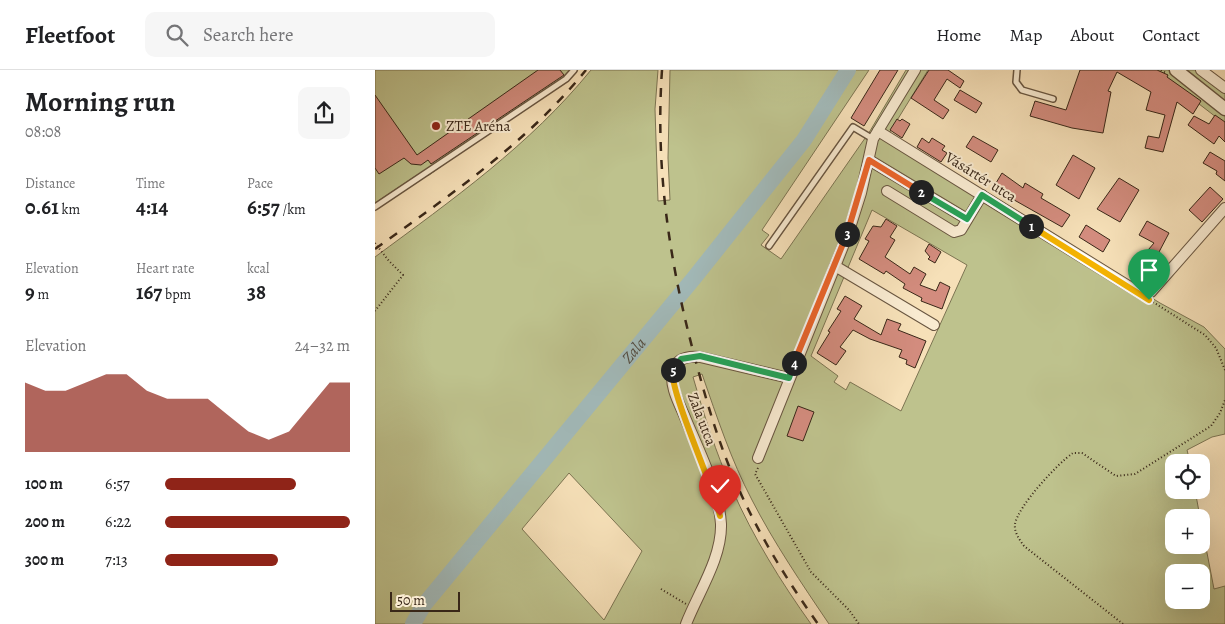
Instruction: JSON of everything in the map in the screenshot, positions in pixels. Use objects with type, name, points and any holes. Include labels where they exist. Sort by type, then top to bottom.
[{"type":"street","points":[[757,458],[835,266],[861,193],[876,135],[915,70]]},
{"type":"street","points":[[1176,70],[1225,109]]},
{"type":"street","points":[[1201,70],[1225,88]]},
{"type":"street","name":"Vásártér utca","points":[[876,135],[982,195],[1143,295]]},
{"type":"street","points":[[869,160],[967,219]]},
{"type":"street","points":[[898,177],[890,193],[955,232],[961,230],[982,195]]},
{"type":"street","points":[[1143,295],[1151,292],[1225,208]]},
{"type":"street","points":[[835,266],[934,325]]},
{"type":"street","name":"Zala utca","points":[[686,624],[715,557],[721,524],[718,505],[706,470],[676,395],[672,377],[675,366],[685,357],[700,356],[789,378]]},
{"type":"lane","points":[[375,208],[566,79],[574,70]]},
{"type":"lane","points":[[1017,70],[1016,82],[1022,90],[1053,99]]},
{"type":"lane","points":[[769,246],[853,127],[876,135]]},
{"type":"path","points":[[375,243],[403,275],[375,311]]},
{"type":"path","points":[[1143,295],[1205,335],[1216,348],[1225,370]]},
{"type":"path","points":[[1123,624],[1023,546],[1016,531],[1018,517],[1052,470],[1073,453],[1083,454],[1116,476],[1135,474],[1211,426],[1220,413],[1225,400]]},
{"type":"path","points":[[757,458],[759,466],[755,474],[811,572],[849,610],[859,624]]},
{"type":"path","points":[[661,589],[692,607]]},
{"type":"green space","name":"ZTE Aréna","points":[[375,70],[570,70],[565,77],[429,175],[417,175],[375,203]]},
{"type":"green space","points":[[591,70],[658,70],[655,109],[658,201],[670,200],[668,158],[670,70],[869,70],[762,230],[769,235],[761,245],[781,259],[870,131],[906,70],[928,70],[888,135],[1160,303],[1204,327],[1225,349],[1225,434],[1212,437],[1187,450],[1188,454],[1165,454],[1165,499],[1197,499],[1199,509],[1165,509],[1165,554],[1207,554],[1209,564],[1165,564],[1165,609],[1210,609],[1210,568],[1214,589],[1225,586],[1225,624],[829,624],[779,548],[744,485],[702,374],[693,377],[711,434],[732,489],[768,559],[811,624],[375,624],[375,257],[461,193],[542,123]],"holes":[[[872,210],[967,265],[901,411],[850,382],[846,390],[834,382],[838,376],[811,356]],[[569,473],[642,551],[604,620],[522,529]]]},
{"type":"green space","points":[[1155,70],[1205,70],[1225,85],[1225,124]]},
{"type":"building","name":"ZTE Aréna","points":[[538,70],[560,70],[564,75],[431,164],[428,160],[421,165],[411,164],[404,158],[379,174],[375,168],[375,95],[417,155]]},
{"type":"building","points":[[880,70],[898,70],[864,126],[851,118]]},
{"type":"building","points":[[929,70],[948,70],[964,81],[960,88],[947,79],[934,100],[949,110],[943,119],[911,98]]},
{"type":"building","points":[[1080,70],[1157,70],[1168,75],[1167,77],[1201,101],[1193,114],[1177,102],[1163,152],[1145,148],[1148,136],[1159,138],[1165,115],[1146,110],[1151,92],[1117,72],[1108,91],[1111,92],[1103,133],[1072,128],[1030,116],[1035,101],[1066,110]]},
{"type":"building","points":[[960,90],[982,103],[976,113],[954,100]]},
{"type":"building","points":[[1215,115],[1225,122],[1225,142],[1219,136],[1214,144],[1188,125],[1194,116],[1209,124]]},
{"type":"building","points":[[897,119],[900,121],[902,119],[910,124],[902,138],[890,130]]},
{"type":"building","points":[[973,136],[998,150],[991,162],[966,147]]},
{"type":"building","points":[[922,138],[929,143],[932,138],[945,146],[942,150],[947,153],[941,162],[917,147]]},
{"type":"building","points":[[1210,152],[1225,161],[1225,181],[1216,174],[1217,171],[1203,163]]},
{"type":"building","points":[[1073,155],[1095,168],[1079,199],[1056,185]]},
{"type":"building","points":[[1002,173],[1023,188],[1025,183],[1043,194],[1041,198],[1070,215],[1062,227],[993,188]]},
{"type":"building","points":[[1119,178],[1139,190],[1120,222],[1097,209]]},
{"type":"building","points":[[1210,187],[1223,199],[1202,222],[1189,210]]},
{"type":"building","points":[[886,219],[897,226],[890,237],[895,240],[885,257],[910,274],[914,267],[926,274],[920,285],[936,291],[940,282],[950,287],[942,309],[921,301],[922,298],[903,288],[905,284],[886,271],[884,274],[859,259],[869,241],[865,239],[873,226],[881,227]]},
{"type":"building","points":[[1147,221],[1169,233],[1159,252],[1144,269],[1137,263],[1154,243],[1139,235]]},
{"type":"building","points":[[1086,225],[1110,240],[1103,252],[1079,237]]},
{"type":"building","points":[[929,244],[941,252],[935,263],[928,259],[930,257],[925,251]]},
{"type":"building","points":[[845,296],[862,306],[854,319],[881,335],[887,319],[901,324],[898,330],[926,341],[915,368],[906,364],[907,360],[899,357],[902,350],[870,339],[853,330],[840,347],[846,351],[836,365],[817,353],[841,311],[837,309]]},
{"type":"building","points":[[798,406],[814,412],[803,441],[787,436]]},
{"type":"waterway","name":"Zala","points":[[413,624],[423,606],[694,278],[804,140],[848,70]]},
{"type":"railway","points":[[375,249],[459,188],[513,145],[563,97],[586,70]]},
{"type":"railway","points":[[662,70],[660,107],[663,181],[672,254],[687,326],[710,412],[721,445],[749,511],[777,561],[818,624]]},
{"type":"place","name":"ZTE Aréna","points":[[436,126]]},
{"type":"route","points":[[720,516],[706,470],[676,395],[672,377],[673,370],[681,359],[689,356],[700,356],[789,378],[848,234],[869,160],[967,219],[982,195],[1149,300]]}]
